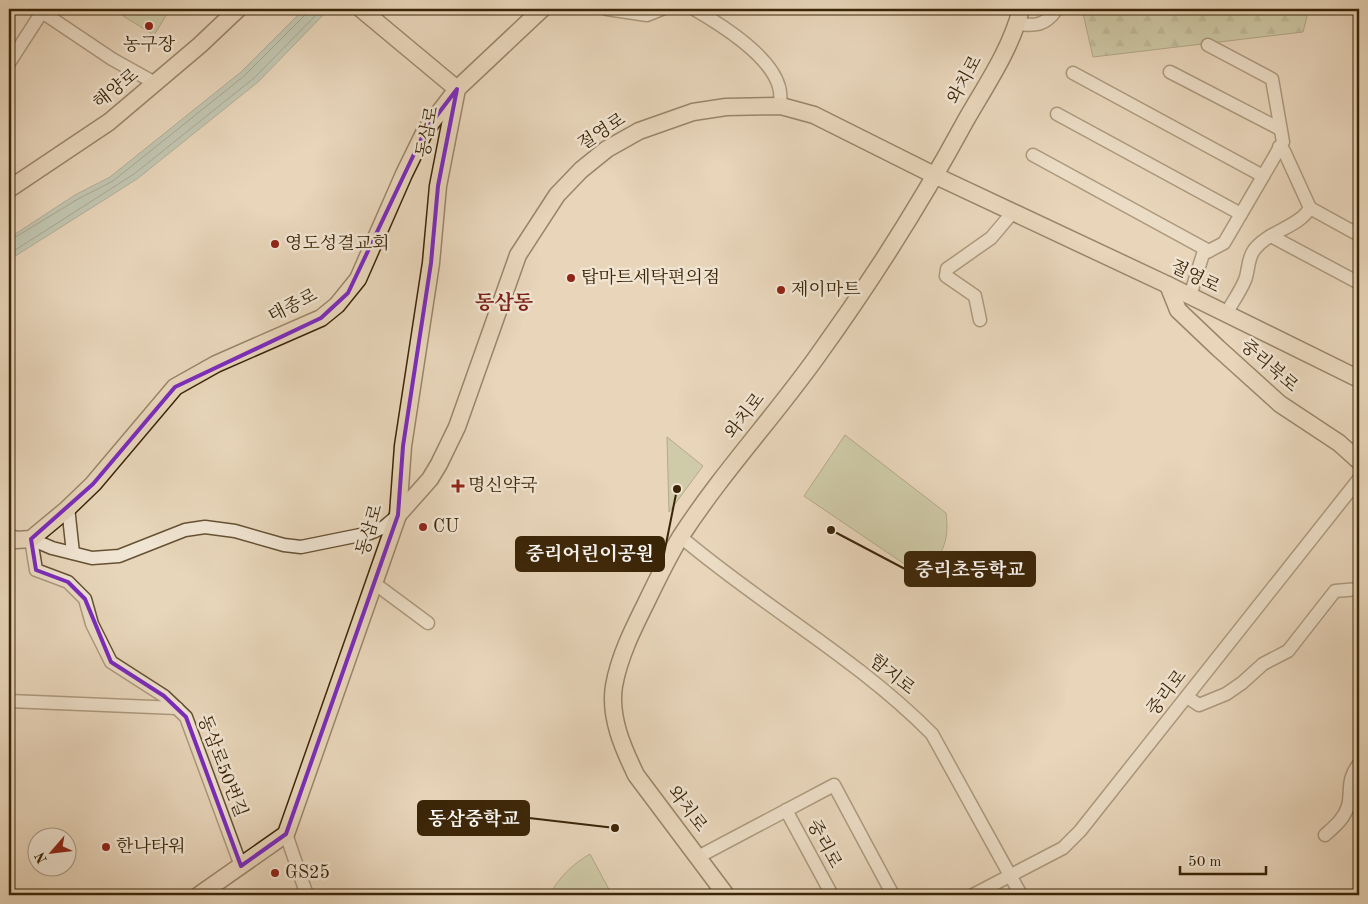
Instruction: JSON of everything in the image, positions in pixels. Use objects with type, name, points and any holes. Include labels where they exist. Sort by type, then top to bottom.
[{"type":"main road","name":"해양로","points":[[9,189],[109,122],[200,46],[238,9]]},
{"type":"main road","points":[[361,9],[457,89]]},
{"type":"main road","name":"태종로","points":[[31,539],[93,484],[175,387],[216,364],[321,318],[348,293],[369,257],[404,174],[425,131],[457,89],[542,9]]},
{"type":"main road","name":"와치로","points":[[726,895],[636,775],[614,717],[613,699],[622,659],[634,626],[681,536],[718,484],[815,359],[881,264],[936,176],[1012,38],[1019,17]]},
{"type":"main road","name":"동삼로","points":[[286,834],[398,515],[403,446],[431,263],[438,186],[457,89]]},
{"type":"main road","name":"절영로","points":[[398,515],[430,479],[457,427],[518,256],[537,224],[575,176],[607,149],[662,121],[693,112],[726,107],[781,106],[814,115],[936,176],[1168,285],[1359,379]]},
{"type":"main road","name":"중리북로","points":[[1168,285],[1178,310],[1218,348],[1280,404],[1339,443],[1359,461]]},
{"type":"main road","points":[[1218,348],[1212,330],[1216,320],[1229,316]]},
{"type":"main road","points":[[9,537],[16,540],[31,539]]},
{"type":"main road","points":[[199,895],[286,834]]},
{"type":"street","points":[[607,9],[646,15],[662,9]]},
{"type":"street","points":[[694,9],[721,26],[763,61],[779,86],[781,106]]},
{"type":"street","points":[[1019,17],[1037,26],[1052,16],[1057,9]]},
{"type":"street","points":[[9,63],[42,12],[112,59],[155,83]]},
{"type":"street","points":[[1190,296],[1203,254],[1224,243],[1283,142],[1272,79],[1208,45]]},
{"type":"street","points":[[1170,72],[1280,129]]},
{"type":"street","points":[[1073,73],[1263,176]]},
{"type":"street","points":[[1057,114],[1241,214]]},
{"type":"street","points":[[1279,147],[1284,151],[1310,208],[1359,235]]},
{"type":"street","points":[[1033,155],[1209,251]]},
{"type":"street","points":[[1229,316],[1246,278],[1247,264],[1254,250],[1271,236],[1306,214],[1310,208]]},
{"type":"street","points":[[980,320],[976,296],[946,276],[948,269],[991,238],[1013,212]]},
{"type":"street","points":[[1271,236],[1359,283]]},
{"type":"street","name":"중리로","points":[[973,895],[1063,848],[1080,831],[1359,479]]},
{"type":"street","points":[[68,507],[73,554]]},
{"type":"street","points":[[31,539],[52,548],[92,558],[108,558],[185,530],[205,527],[235,531],[284,545],[301,547],[370,534],[384,527],[398,515]]},
{"type":"street","name":"함지로","points":[[681,536],[734,579],[851,664],[912,714],[932,734],[1021,895]]},
{"type":"street","name":"동삼로50번길","points":[[31,539],[36,570],[68,582],[85,599],[92,624],[111,662],[164,696],[186,717],[241,866]]},
{"type":"street","points":[[374,583],[428,623]]},
{"type":"street","points":[[1187,697],[1199,705],[1226,694],[1242,683],[1263,664],[1288,651],[1335,591],[1359,589]]},
{"type":"street","points":[[9,701],[178,708]]},
{"type":"street","points":[[1325,835],[1341,821],[1345,813],[1348,805],[1351,780],[1359,764]]},
{"type":"street","name":"중리로","points":[[834,785],[893,895]]},
{"type":"street","name":"와치로","points":[[698,858],[834,785]]},
{"type":"street","name":"중리로","points":[[786,810],[832,895]]},
{"type":"street","points":[[286,834],[307,895]]},
{"type":"highlighted area","points":[[457,89],[438,186],[431,263],[403,446],[398,515],[286,834],[241,866],[186,717],[164,696],[111,662],[85,599],[68,582],[36,570],[31,539],[93,484],[175,387],[321,318],[348,293],[425,131]]},
{"type":"green space","name":"농구장","points":[[128,9],[170,9],[154,35],[123,16]]},
{"type":"green space","points":[[1082,9],[1309,9],[1303,32],[1093,57]]},
{"type":"green space","points":[[845,435],[946,513],[947,533],[943,548],[925,578],[804,496]]},
{"type":"green space","points":[[667,437],[703,466],[669,512]]},
{"type":"green space","points":[[590,854],[612,895],[549,895],[566,872]]},
{"type":"water","points":[[304,9],[329,9],[258,82],[137,179],[9,260],[9,238],[75,195],[110,177],[241,72]]},
{"type":"place","name":"농구장","points":[[149,26]]},
{"type":"place","name":"영도성결교회","points":[[275,244]]},
{"type":"place","name":"탑마트세탁편의점","points":[[571,278]]},
{"type":"place","name":"제이마트","points":[[781,290]]},
{"type":"place","name":"명신약국","points":[[458,486]]},
{"type":"place","name":"중리어린이공원","points":[[677,489]]},
{"type":"place","name":"CU","points":[[423,527]]},
{"type":"place","name":"중리초등학교","points":[[831,530]]},
{"type":"place","name":"동삼중학교","points":[[615,828]]},
{"type":"place","name":"한나타워","points":[[106,847]]},
{"type":"place","name":"GS25","points":[[275,873]]},
{"type":"district","name":"동삼동","points":[[504,304]]}]
